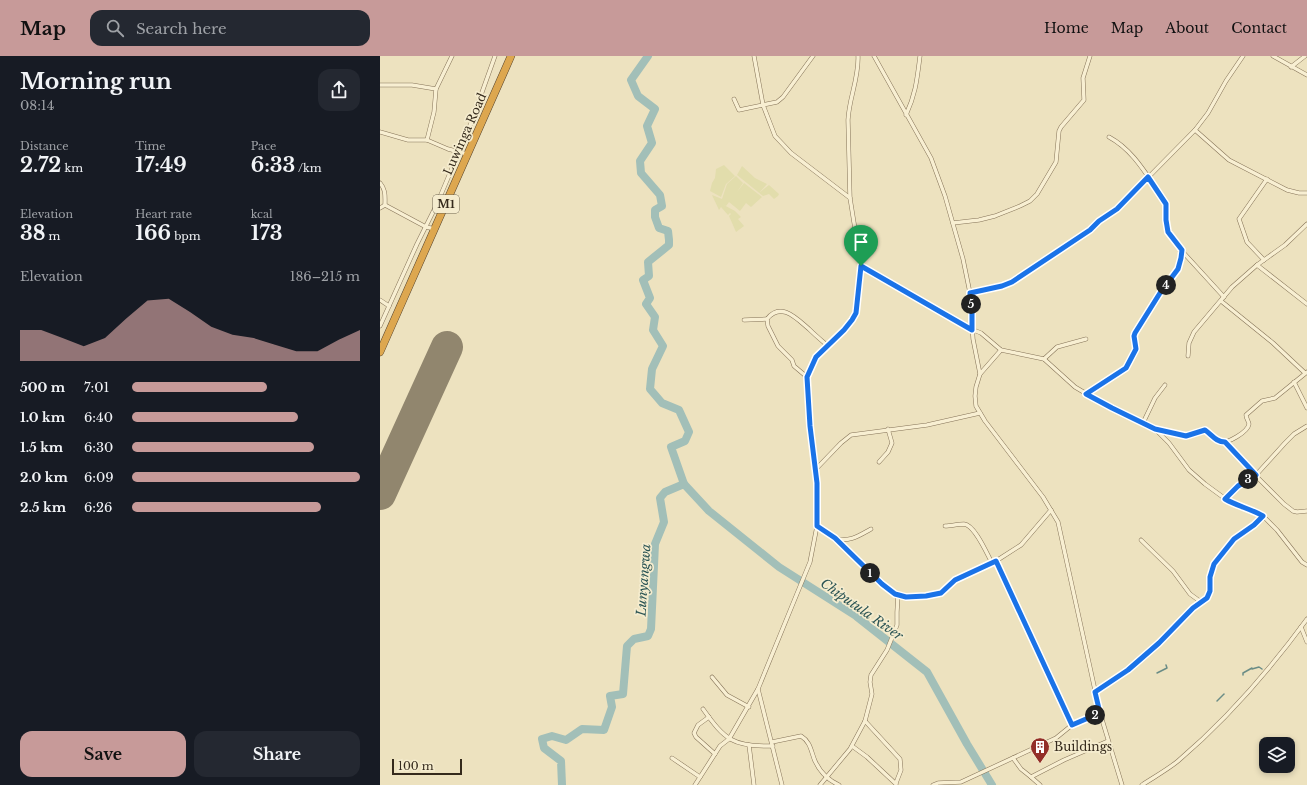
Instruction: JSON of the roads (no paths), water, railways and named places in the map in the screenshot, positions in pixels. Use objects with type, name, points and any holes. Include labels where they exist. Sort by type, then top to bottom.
[{"type":"highway","name":"Luwinga Road","points":[[380,352],[511,56]]},
{"type":"street","points":[[427,140],[434,112],[436,89],[452,56]]},
{"type":"street","points":[[380,326],[416,244],[437,204],[474,117],[494,56]]},
{"type":"street","points":[[754,56],[763,105],[775,136],[781,143],[850,198]]},
{"type":"street","points":[[734,99],[739,110],[777,102],[813,56]]},
{"type":"street","points":[[695,785],[720,746],[729,739],[749,707],[758,689],[810,562],[817,526],[818,496],[810,426],[807,377],[816,357],[852,320],[856,313],[861,266],[850,198],[848,120],[848,110],[858,72],[858,56]]},
{"type":"street","points":[[874,56],[920,137],[937,174],[953,223],[970,293],[972,330],[980,374]]},
{"type":"street","points":[[906,114],[914,98],[920,56]]},
{"type":"street","points":[[953,223],[983,219],[1004,212],[1030,201],[1037,194],[1056,162],[1061,127],[1084,100],[1083,78],[1090,56]]},
{"type":"street","points":[[970,293],[1002,286],[1012,282],[1090,230],[1099,221],[1117,209],[1196,130],[1243,56]]},
{"type":"street","points":[[1273,56],[1307,75]]},
{"type":"street","points":[[1291,67],[1305,56]]},
{"type":"street","points":[[380,85],[412,85],[436,89]]},
{"type":"street","points":[[1196,130],[1229,160],[1290,191],[1307,193]]},
{"type":"street","points":[[380,132],[408,140],[427,140],[448,149],[468,154]]},
{"type":"street","points":[[1110,137],[1135,158],[1166,204],[1168,232],[1182,250],[1224,296]]},
{"type":"street","points":[[1264,260],[1247,242],[1239,219],[1267,179]]},
{"type":"street","points":[[380,183],[386,194],[385,206]]},
{"type":"street","points":[[380,208],[385,206],[426,227],[435,229]]},
{"type":"street","points":[[1188,356],[1189,343],[1194,332],[1224,296],[1257,264],[1278,251],[1307,224]]},
{"type":"street","points":[[1086,394],[1122,371],[1129,364],[1136,349],[1135,333],[1160,293],[1178,269],[1182,250]]},
{"type":"street","points":[[1257,264],[1307,304]]},
{"type":"street","points":[[861,266],[972,330],[981,333],[1001,350],[1044,359],[1075,387],[1086,394],[1155,429],[1186,436],[1205,430],[1216,440],[1225,442],[1239,435],[1247,427],[1248,423],[1246,415],[1262,401],[1275,398],[1306,373],[1273,343],[1221,301]]},
{"type":"street","points":[[380,300],[389,306]]},
{"type":"street","points":[[744,320],[767,319],[776,311],[786,312],[796,318],[828,346]]},
{"type":"street","points":[[767,319],[778,346],[792,360],[794,366],[807,377]]},
{"type":"street","points":[[1044,359],[1057,347],[1086,339]]},
{"type":"street","points":[[1001,350],[980,374],[976,387],[976,406],[985,421],[1052,510],[1058,522],[1100,713],[1122,785]]},
{"type":"street","points":[[1294,382],[1307,408]]},
{"type":"street","points":[[1143,423],[1156,398],[1165,385]]},
{"type":"street","points":[[816,469],[840,443],[851,434],[927,425],[980,413]]},
{"type":"street","points":[[1225,499],[1238,486],[1256,475],[1294,434],[1307,426]]},
{"type":"street","points":[[879,462],[888,452],[892,443],[888,429]]},
{"type":"street","points":[[1155,429],[1169,443],[1189,470],[1204,484],[1225,499],[1263,516],[1277,530],[1302,562],[1307,565]]},
{"type":"street","points":[[1225,442],[1276,497],[1293,511],[1307,511]]},
{"type":"street","points":[[817,526],[835,538],[872,575],[895,594],[906,597],[926,596],[941,593],[955,580],[994,562],[1021,545],[1052,510]]},
{"type":"street","points":[[1095,692],[1128,670],[1159,643],[1193,608],[1209,595],[1211,571],[1220,557],[1234,539],[1254,525],[1263,516]]},
{"type":"street","points":[[945,526],[965,524],[970,527],[979,538],[994,562],[1072,725]]},
{"type":"street","points":[[835,538],[852,539],[871,529]]},
{"type":"street","points":[[1141,540],[1173,571],[1190,594],[1201,602]]},
{"type":"street","points":[[820,785],[850,749],[865,721],[872,694],[870,682],[871,675],[887,650],[898,625],[898,595]]},
{"type":"street","points":[[1142,785],[1177,761],[1203,739],[1244,696],[1307,619]]},
{"type":"street","points":[[1301,627],[1307,642]]},
{"type":"street","points":[[712,677],[727,696],[749,707]]},
{"type":"street","points":[[758,689],[782,785]]},
{"type":"street","points":[[703,709],[719,731],[729,739],[749,745],[772,744],[801,736],[806,739],[812,750],[815,762],[826,777],[839,785]]},
{"type":"street","points":[[933,785],[961,782],[1056,738],[1072,725],[1100,713]]},
{"type":"street","points":[[709,717],[698,725],[694,732],[696,737],[715,754]]},
{"type":"street","points":[[852,746],[867,757],[896,784],[901,770],[900,759],[865,721]]},
{"type":"street","points":[[1030,777],[1108,741]]},
{"type":"street","points":[[749,745],[754,785]]},
{"type":"street","points":[[672,758],[700,777]]},
{"type":"street","points":[[1013,758],[1021,769],[1040,785]]},
{"type":"waterway","name":"Lunyangwa","points":[[562,785],[561,761],[544,748],[542,739],[552,736],[566,740],[582,729],[604,730],[612,707],[610,696],[623,694],[627,646],[634,639],[648,636],[651,629],[655,544],[664,522],[660,498],[665,492],[684,484],[671,447],[685,441],[689,432],[679,410],[662,403],[650,389],[652,369],[663,346],[653,330],[655,317],[646,304],[650,298],[643,280],[649,276],[648,262],[669,245],[669,240],[668,231],[659,228],[655,217],[655,210],[662,206],[660,195],[641,173],[640,161],[652,143],[647,126],[655,109],[638,96],[631,80],[648,56]]},
{"type":"waterway","name":"Chiputula River","points":[[684,484],[709,511],[779,567],[856,616],[927,672],[967,744],[992,785]]},
{"type":"waterway","points":[[1157,673],[1167,668],[1166,665]]},
{"type":"waterway","points":[[1243,675],[1243,673],[1252,668],[1259,667],[1262,669]]},
{"type":"waterway","points":[[1217,701],[1224,694]]},
{"type":"waterway","points":[[1071,728],[1095,718]]},
{"type":"place","name":"Buildings","points":[[1040,764]]}]
